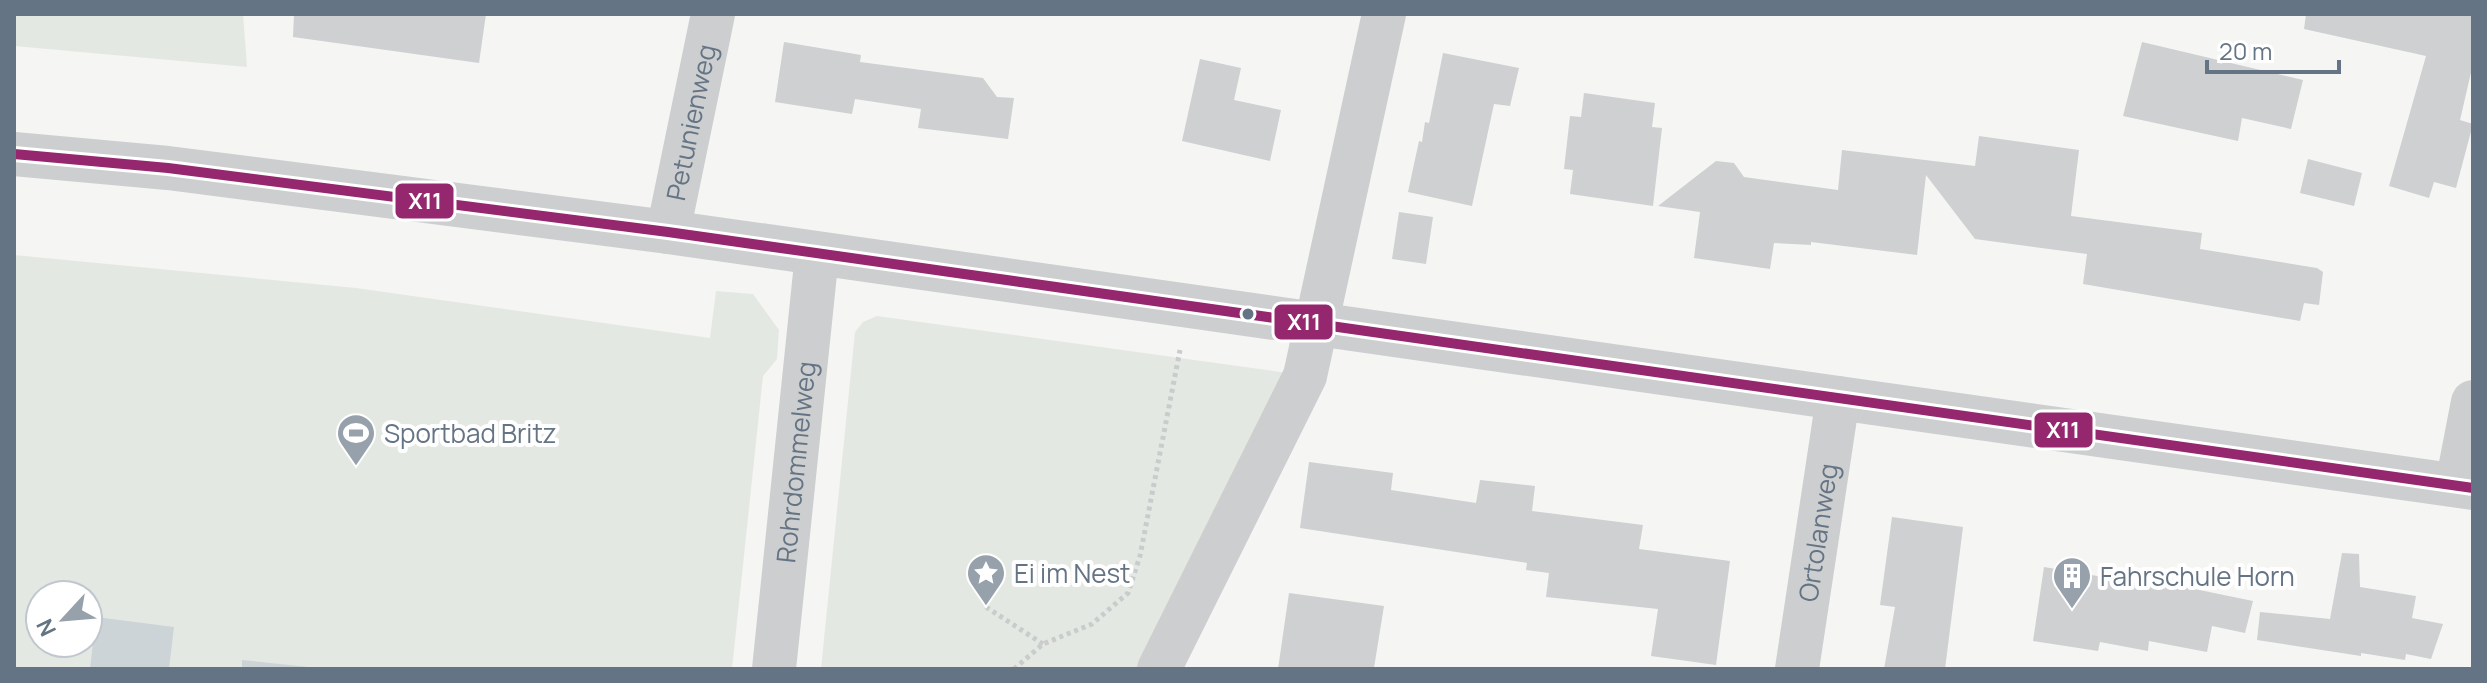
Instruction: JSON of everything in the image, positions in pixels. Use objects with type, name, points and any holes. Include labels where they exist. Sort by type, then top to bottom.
[{"type":"street","name":"Petunienweg","points":[[668,232],[713,14]]},
{"type":"street","points":[[1159,669],[1305,376],[1384,14]]},
{"type":"street","points":[[14,154],[168,168],[668,232],[2465,486],[2473,402]]},
{"type":"street","name":"Rohrdommelweg","points":[[774,669],[817,254]]},
{"type":"street","name":"Ortolanweg","points":[[1797,669],[1838,398]]},
{"type":"path","points":[[1014,669],[1043,644],[1092,624],[1128,593],[1140,556],[1180,350]]},
{"type":"path","points":[[986,607],[1043,644]]},
{"type":"shaded area","points":[[14,14],[243,14],[247,67],[14,46]]},
{"type":"shaded area","name":"Sportbad Britz","points":[[14,255],[356,288],[710,338],[716,291],[753,294],[779,330],[777,359],[763,376],[732,669],[14,669]]},
{"type":"shaded area","points":[[877,316],[1295,374],[1147,669],[821,669],[855,332],[863,322]]},
{"type":"shaded area","points":[[104,618],[174,627],[169,669],[90,669],[91,659],[104,659]]},
{"type":"shaded area","points":[[243,660],[327,669],[242,669]]},
{"type":"building","points":[[294,14],[486,14],[479,63],[293,37]]},
{"type":"building","points":[[2306,14],[2473,14],[2473,64],[2460,120],[2473,124],[2456,188],[2434,182],[2429,198],[2389,186],[2426,56],[2304,29]]},
{"type":"building","points":[[784,42],[861,55],[860,62],[983,78],[997,97],[1014,98],[1008,139],[918,128],[921,109],[855,99],[852,114],[775,102]]},
{"type":"building","points":[[2142,42],[2303,80],[2291,129],[2242,118],[2238,141],[2123,116]]},
{"type":"building","points":[[1443,53],[1519,68],[1510,106],[1494,104],[1472,206],[1408,192],[1419,141],[1422,142],[1425,122],[1429,123]]},
{"type":"building","points":[[1200,59],[1241,68],[1234,100],[1281,110],[1270,161],[1182,141]]},
{"type":"building","points":[[1584,93],[1655,103],[1652,127],[1662,128],[1653,206],[1570,194],[1573,170],[1564,169],[1570,116],[1581,117]]},
{"type":"building","points":[[1979,136],[2079,150],[2071,216],[2202,233],[2200,249],[2317,268],[2323,272],[2319,305],[2304,303],[2300,321],[2083,284],[2087,254],[1975,239],[1926,175],[1917,255],[1811,242],[1811,245],[1774,243],[1770,269],[1694,258],[1700,212],[1658,206],[1716,161],[1734,163],[1744,177],[1838,190],[1842,150],[1975,166]]},
{"type":"building","points":[[2308,159],[2362,173],[2354,206],[2300,193]]},
{"type":"building","points":[[1399,212],[1433,217],[1426,264],[1392,259]]},
{"type":"building","points":[[1309,462],[1393,473],[1391,490],[1476,503],[1480,480],[1535,486],[1532,511],[1643,525],[1639,549],[1730,561],[1716,665],[1651,656],[1658,609],[1546,597],[1549,573],[1526,570],[1527,563],[1300,528]]},
{"type":"building","points":[[1892,517],[1963,527],[1945,669],[1884,669],[1895,607],[1880,605]]},
{"type":"building","points":[[2342,553],[2359,554],[2360,587],[2416,596],[2412,618],[2443,624],[2431,659],[2406,654],[2405,660],[2361,653],[2361,656],[2257,640],[2260,612],[2330,619]]},
{"type":"building","points":[[2044,567],[2145,584],[2146,579],[2253,601],[2245,633],[2212,626],[2207,652],[2149,641],[2148,651],[2100,642],[2098,651],[2033,641]]},
{"type":"building","points":[[1289,593],[1384,606],[1374,668],[1278,669]]},
{"type":"transit line","name":"X11","points":[[14,154],[168,168],[668,232],[2473,488]]},
{"type":"place","name":"Sportbad Britz","points":[[356,467]]},
{"type":"place","name":"Ei im Nest","points":[[986,607]]},
{"type":"place","name":"Fahrschule Horn","points":[[2072,610]]}]
